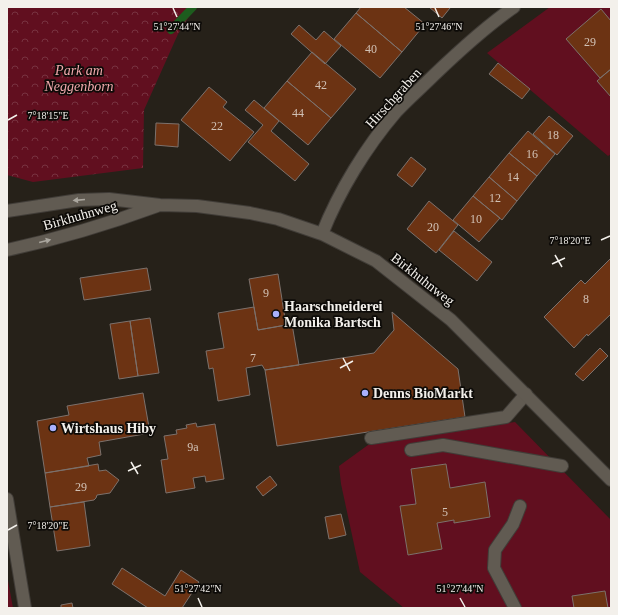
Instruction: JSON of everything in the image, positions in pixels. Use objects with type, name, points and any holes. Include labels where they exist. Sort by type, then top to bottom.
[{"type":"street","name":"Hirschgraben","points":[[322,234],[329,214],[365,153],[397,112],[464,46],[490,24],[514,7]]},
{"type":"street","name":"Birkhuhnweg","points":[[7,211],[79,200],[109,199],[160,205],[197,206],[250,213],[278,219],[322,234],[376,261],[451,320],[611,480]]},
{"type":"street","name":"Birkhuhnweg","points":[[7,250],[86,231],[116,222],[160,205]]},
{"type":"street","points":[[371,438],[506,417],[526,394]]},
{"type":"street","points":[[411,450],[443,445],[562,466]]},
{"type":"street","points":[[7,499],[25,608]]},
{"type":"street","points":[[515,608],[494,568],[494,562],[495,550],[513,524],[520,506]]},
{"type":"green space","name":"Park am Neggenborn","points":[[7,7],[195,7],[178,34],[144,110],[143,168],[33,182],[7,175]]},
{"type":"green space","points":[[550,7],[611,7],[611,154],[608,156],[487,53]]},
{"type":"green space","points":[[515,422],[611,520],[611,608],[404,608],[360,572],[341,484],[339,466],[368,445]]},
{"type":"green space","points":[[7,575],[13,608],[7,608]]},
{"type":"building","points":[[361,7],[404,7],[425,24],[402,52],[356,13]]},
{"type":"building","points":[[429,7],[449,7],[450,8],[442,18]]},
{"type":"building","points":[[601,9],[611,21],[611,69],[600,78],[566,39]]},
{"type":"building","points":[[356,13],[402,52],[380,78],[334,39]]},
{"type":"building","points":[[299,25],[316,40],[324,31],[341,46],[325,64],[291,34]]},
{"type":"building","points":[[312,52],[356,89],[331,118],[287,81]]},
{"type":"building","points":[[498,63],[530,89],[522,99],[489,74]]},
{"type":"building","points":[[611,69],[611,97],[597,81]]},
{"type":"building","points":[[287,81],[331,118],[308,145],[264,108]]},
{"type":"building","points":[[209,87],[227,102],[223,107],[254,132],[230,161],[181,120]]},
{"type":"building","points":[[254,100],[279,121],[271,131],[309,164],[295,181],[248,142],[263,125],[245,110]]},
{"type":"building","points":[[549,116],[573,136],[557,155],[533,134]]},
{"type":"building","points":[[156,123],[179,124],[178,147],[155,145]]},
{"type":"building","points":[[528,131],[555,154],[537,176],[509,153]]},
{"type":"building","points":[[509,153],[537,176],[517,201],[489,177]]},
{"type":"building","points":[[411,157],[426,169],[412,187],[397,175]]},
{"type":"building","points":[[489,177],[517,201],[502,220],[473,196]]},
{"type":"building","points":[[473,196],[500,218],[479,242],[453,220]]},
{"type":"building","points":[[429,201],[458,225],[436,253],[407,229]]},
{"type":"building","points":[[454,231],[492,262],[477,281],[439,250]]},
{"type":"building","points":[[610,259],[611,314],[588,336],[587,334],[574,348],[544,317],[581,280],[585,284]]},
{"type":"building","points":[[147,268],[151,290],[84,300],[80,278]]},
{"type":"building","points":[[278,274],[286,325],[258,330],[249,279]]},
{"type":"building","points":[[254,307],[258,330],[292,324],[299,365],[265,370],[262,365],[246,368],[250,395],[218,401],[213,368],[209,369],[206,351],[224,348],[218,313]]},
{"type":"building","name":"Denns BioMarkt","points":[[392,312],[458,369],[465,417],[277,446],[265,370],[374,353],[394,330]]},
{"type":"building","points":[[150,318],[159,373],[138,376],[130,321]]},
{"type":"building","points":[[130,321],[138,376],[119,379],[110,324]]},
{"type":"building","points":[[600,348],[608,356],[583,381],[575,374]]},
{"type":"building","points":[[143,393],[150,433],[99,442],[101,455],[87,458],[89,466],[45,473],[37,421],[69,415],[67,406]]},
{"type":"building","points":[[196,423],[197,427],[215,424],[224,479],[206,482],[205,476],[193,478],[195,488],[166,493],[161,460],[168,459],[164,436],[177,434],[176,430],[187,428],[186,425]]},
{"type":"building","points":[[98,464],[99,471],[106,470],[119,480],[110,493],[97,495],[94,500],[50,507],[45,473]]},
{"type":"building","points":[[446,464],[450,488],[485,482],[490,517],[454,523],[454,520],[437,523],[442,549],[408,555],[400,506],[416,504],[411,469]]},
{"type":"building","points":[[270,476],[277,485],[263,496],[256,487]]},
{"type":"building","points":[[84,502],[90,546],[57,551],[50,507]]},
{"type":"building","points":[[341,514],[346,535],[329,539],[325,517]]},
{"type":"building","points":[[122,568],[165,596],[181,570],[199,582],[182,608],[148,608],[112,584]]},
{"type":"building","points":[[605,591],[608,608],[574,608],[572,596]]},
{"type":"building","points":[[72,603],[73,608],[61,608],[61,605]]},
{"type":"waterway","points":[[171,30],[193,7]]},
{"type":"place","name":"Haarschneiderei Monika Bartsch","points":[[276,314]]},
{"type":"place","name":"Denns BioMarkt","points":[[365,393]]},
{"type":"place","name":"Wirtshaus Hiby","points":[[53,428]]}]
